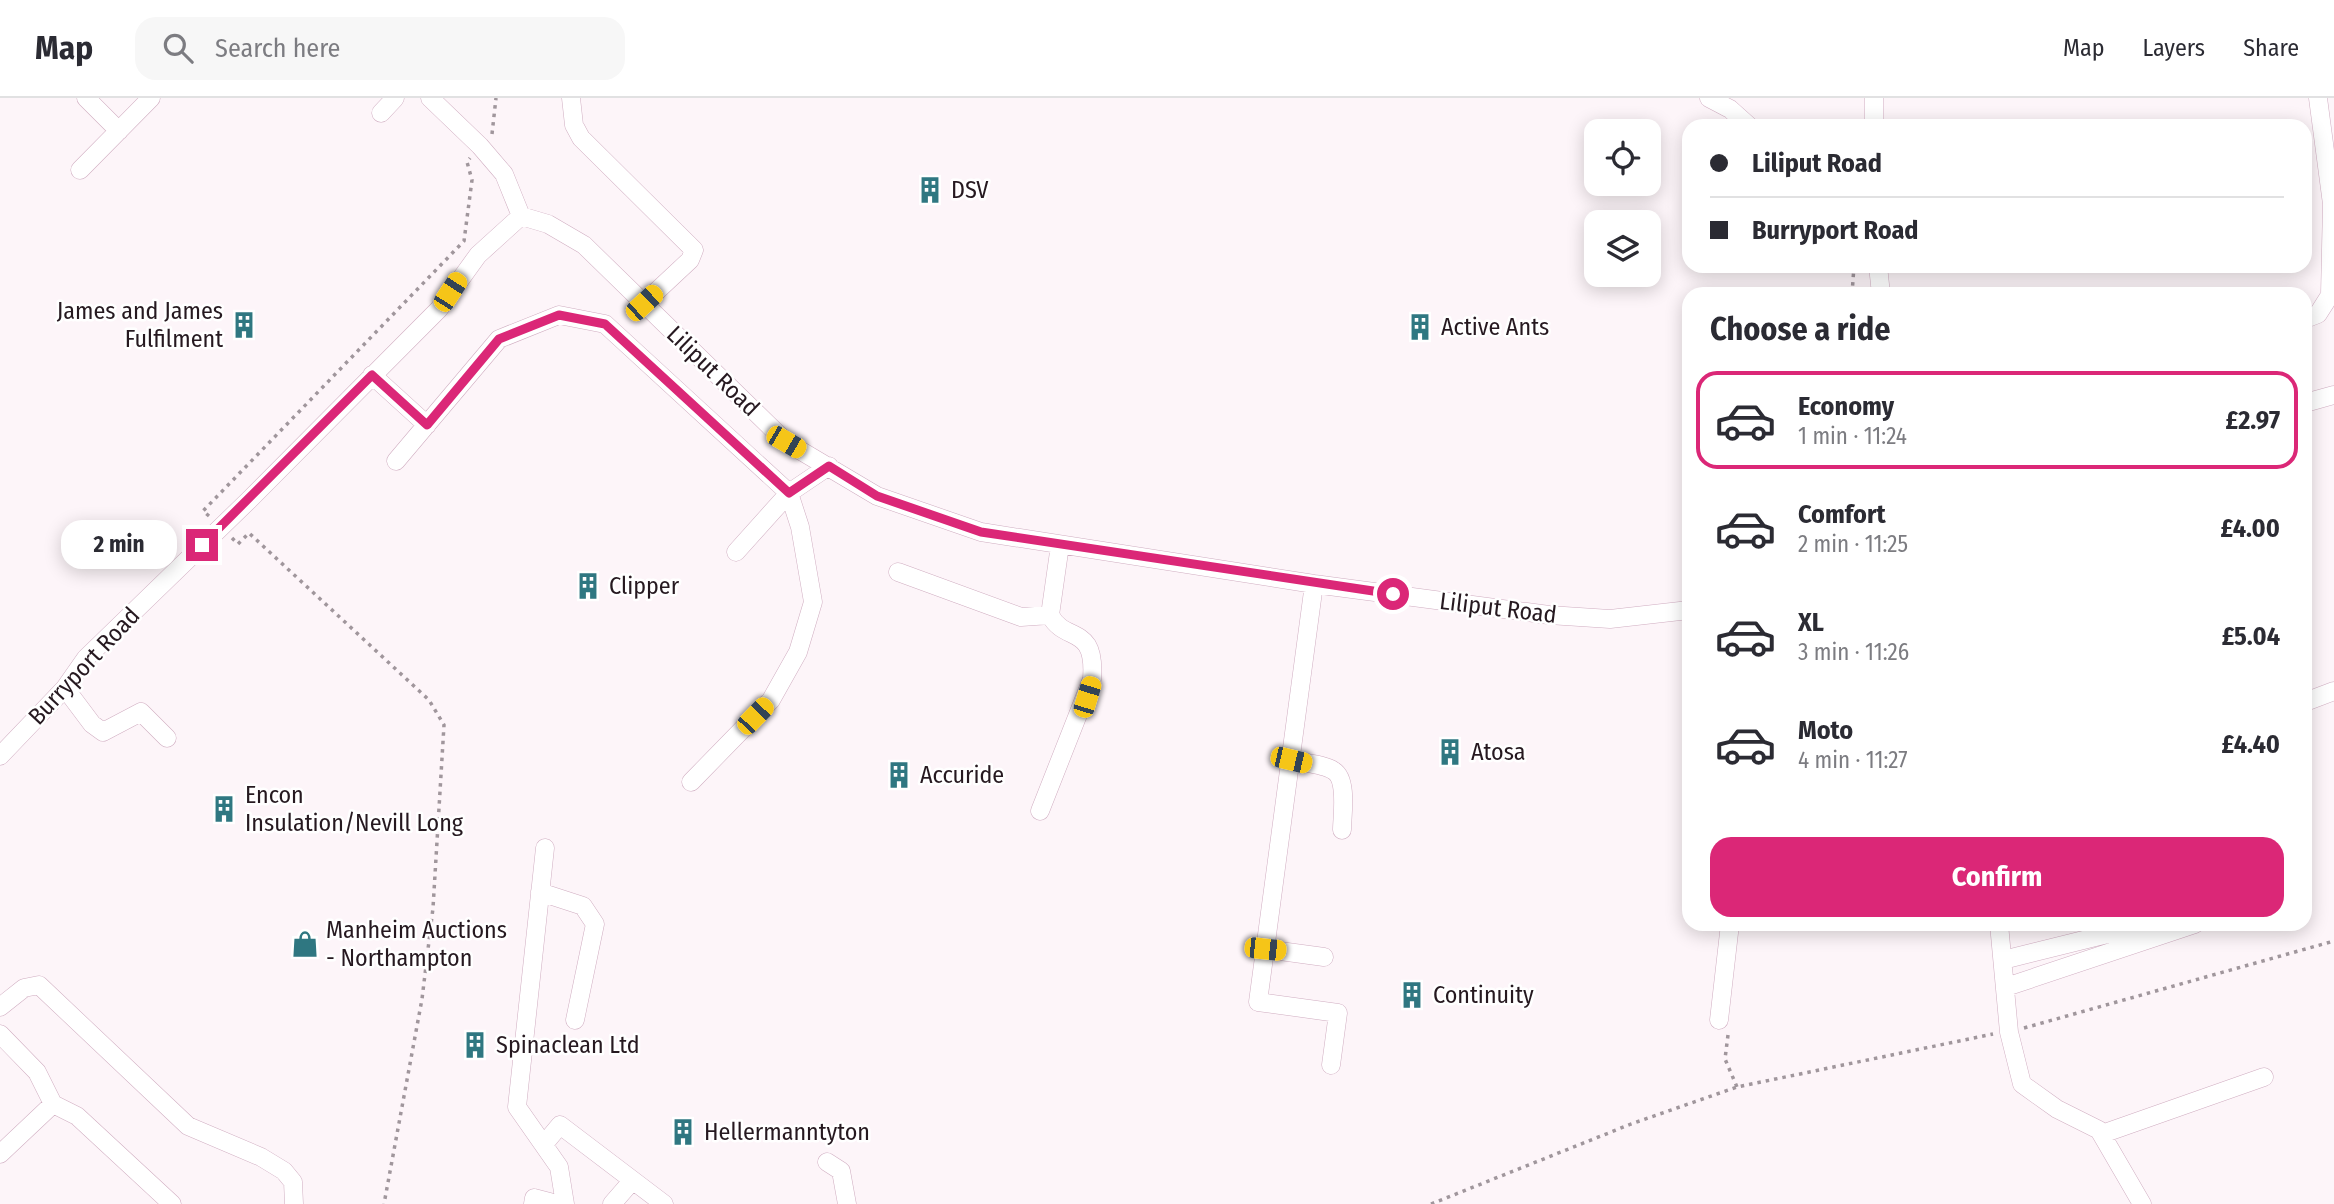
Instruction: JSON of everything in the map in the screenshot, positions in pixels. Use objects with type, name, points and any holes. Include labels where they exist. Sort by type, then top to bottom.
[{"type":"street","points":[[86,98],[119,131]]},
{"type":"street","points":[[80,170],[151,98]]},
{"type":"street","points":[[381,113],[395,98]]},
{"type":"street","points":[[430,98],[480,146],[504,174],[521,216]]},
{"type":"street","points":[[571,98],[574,125],[581,138],[694,250],[690,260],[644,303]]},
{"type":"street","points":[[1709,98],[1730,109],[1741,119]]},
{"type":"street","points":[[1874,98],[1874,119]]},
{"type":"street","points":[[2312,316],[2318,314],[2330,295],[2332,204],[2318,98]]},
{"type":"street","name":"Liliput Road","points":[[521,216],[548,224],[583,245],[786,442],[877,496],[981,532],[1314,584],[1561,616],[1610,619],[1682,611]]},
{"type":"street","name":"Burryport Road","points":[[0,756],[65,688],[86,657],[249,500],[439,309],[478,256],[521,216]]},
{"type":"street","points":[[396,461],[499,339],[559,315],[605,324],[789,493],[800,527],[813,602],[797,652],[771,700],[691,782]]},
{"type":"street","points":[[372,375],[427,425]]},
{"type":"street","points":[[2312,401],[2334,395]]},
{"type":"street","points":[[736,552],[789,493],[829,466]]},
{"type":"street","points":[[1040,811],[1087,697],[1093,656],[1079,635],[1055,624],[1050,615],[1060,545]]},
{"type":"street","points":[[898,572],[1021,617],[1050,615]]},
{"type":"street","points":[[1314,584],[1258,1002],[1338,1013],[1331,1065]]},
{"type":"street","points":[[65,688],[92,724],[103,732],[141,712],[167,738]]},
{"type":"street","points":[[2312,699],[2334,691]]},
{"type":"street","points":[[1291,760],[1329,769],[1338,775],[1341,785],[1342,830]]},
{"type":"street","points":[[545,848],[517,1107],[545,1143],[559,1167],[565,1204]]},
{"type":"street","points":[[540,892],[583,906],[594,924],[575,1020]]},
{"type":"street","points":[[1719,1020],[1729,931]]},
{"type":"street","points":[[2000,931],[2009,1032],[2022,1084],[2057,1109],[2099,1130],[2141,1204]]},
{"type":"street","points":[[2003,960],[2120,931]]},
{"type":"street","points":[[2006,987],[2174,931]]},
{"type":"street","points":[[1265,949],[1324,957]]},
{"type":"street","points":[[0,1006],[24,988],[40,985],[188,1126],[261,1157],[284,1171],[293,1182],[293,1204]]},
{"type":"street","points":[[0,1034],[37,1072],[53,1104],[77,1116],[172,1204]]},
{"type":"street","points":[[2102,1134],[2264,1077]]},
{"type":"street","points":[[0,1154],[53,1104]]},
{"type":"street","points":[[545,1143],[560,1125],[664,1204]]},
{"type":"street","points":[[827,1162],[841,1171],[847,1204]]},
{"type":"street","points":[[612,1204],[632,1181]]},
{"type":"street","points":[[533,1204],[534,1198],[557,1204]]},
{"type":"path","points":[[492,134],[496,98]]},
{"type":"path","points":[[204,511],[464,241],[472,180],[467,162],[474,154]]},
{"type":"path","points":[[238,544],[249,533],[429,700],[444,725],[439,841],[422,999],[384,1204]]},
{"type":"path","points":[[1431,1204],[1631,1124],[1737,1087],[1967,1037],[2009,1032],[2334,941]]},
{"type":"path","points":[[1719,1020],[1729,1023],[1725,1059],[1737,1087]]},
{"type":"place","name":"DSV","points":[[930,190]]},
{"type":"place","name":"James and James Fulfilment","points":[[244,325]]},
{"type":"place","name":"Active Ants","points":[[1420,327]]},
{"type":"place","name":"Clipper","points":[[588,586]]},
{"type":"place","name":"Atosa","points":[[1450,752]]},
{"type":"place","name":"Accuride","points":[[899,775]]},
{"type":"place","name":"Encon Insulation/Nevill Long","points":[[224,809]]},
{"type":"place","name":"Manheim Auctions - Northampton","points":[[305,944]]},
{"type":"place","name":"Continuity","points":[[1412,995]]},
{"type":"place","name":"Spinaclean Ltd","points":[[475,1045]]},
{"type":"place","name":"Hellermanntyton","points":[[683,1132]]},
{"type":"route","points":[[202,545],[372,375],[427,425],[499,339],[559,315],[605,324],[789,493],[829,466],[877,496],[981,532],[1393,594]]}]
